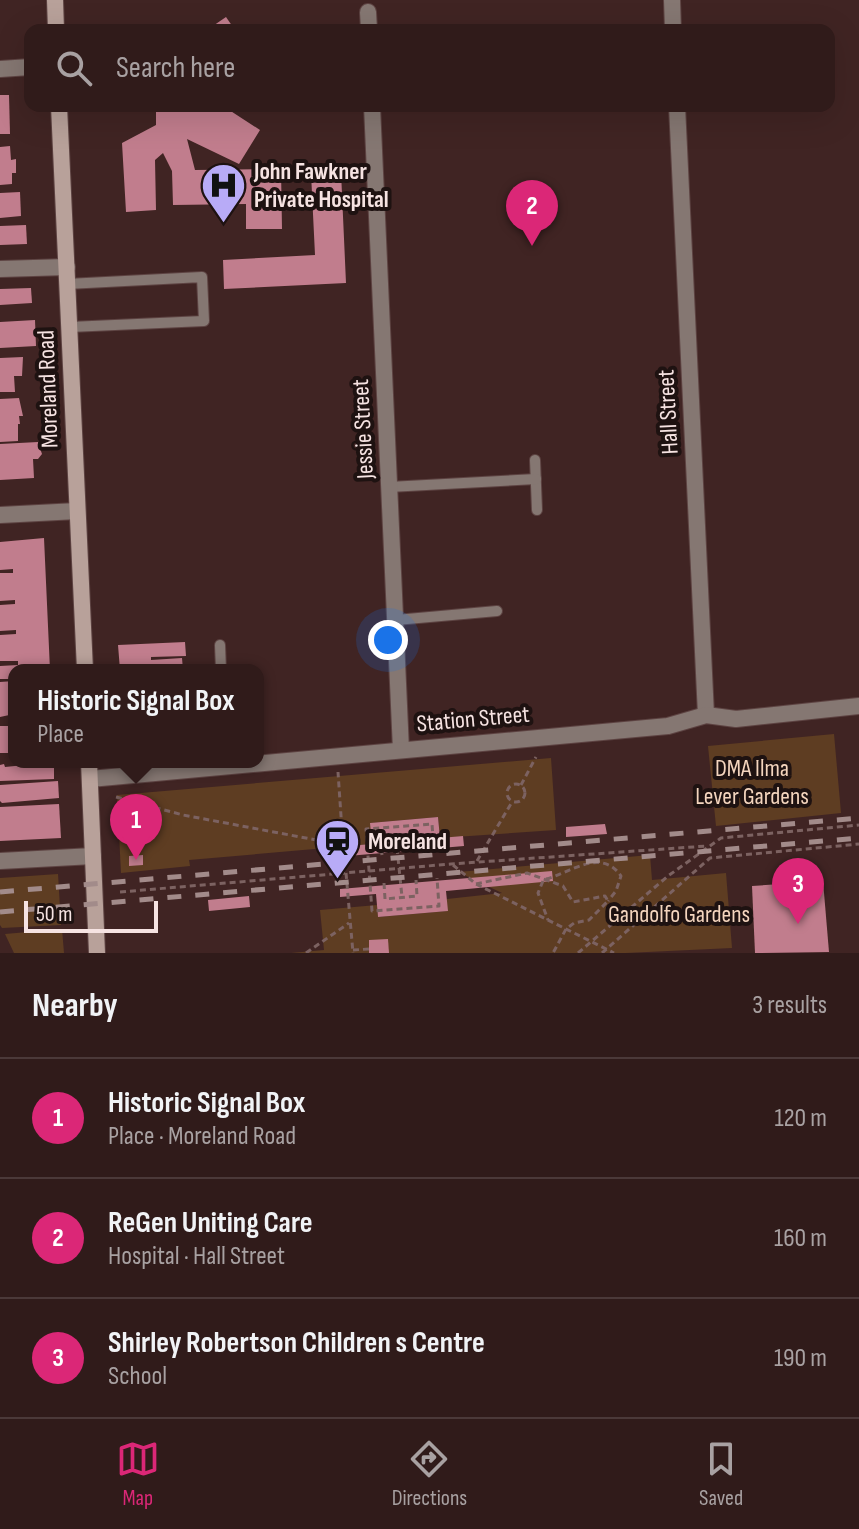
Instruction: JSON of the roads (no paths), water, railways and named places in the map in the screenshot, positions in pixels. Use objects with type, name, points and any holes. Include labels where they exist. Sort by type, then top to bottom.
[{"type":"main road","points":[[55,0],[56,24]]},
{"type":"main road","name":"Moreland Road","points":[[59,112],[85,664]]},
{"type":"main road","points":[[89,768],[97,953]]},
{"type":"street","points":[[672,0],[673,24]]},
{"type":"street","points":[[368,12],[369,24]]},
{"type":"street","points":[[0,69],[24,67]]},
{"type":"street","name":"Jessie Street","points":[[372,112],[401,750]]},
{"type":"street","name":"Hall Street","points":[[677,112],[706,715]]},
{"type":"street","points":[[0,269],[67,275]]},
{"type":"street","points":[[0,515],[77,511]]},
{"type":"street","name":"Station Street","points":[[264,762],[668,726],[706,715],[736,719],[859,706]]},
{"type":"street","name":"Station Street","points":[[90,779],[197,768]]},
{"type":"street","points":[[0,861],[93,856]]},
{"type":"lane","points":[[67,275],[202,277],[204,321],[70,327]]},
{"type":"lane","points":[[535,460],[537,510]]},
{"type":"lane","points":[[389,487],[536,479]]},
{"type":"lane","points":[[396,620],[497,611]]},
{"type":"lane","points":[[220,645],[221,664]]},
{"type":"railway","points":[[0,892],[859,818]]},
{"type":"railway","points":[[0,912],[859,838]]},
{"type":"place","name":"John Fawkner Private Hospital","points":[[223,224]]},
{"type":"place","name":"ReGen Uniting Care","points":[[532,246]]},
{"type":"place","name":"Historic Signal Box","points":[[136,860]]},
{"type":"place","name":"Moreland","points":[[337,880]]},
{"type":"place","name":"Shirley Robertson Children s Centre","points":[[798,924]]},
{"type":"park label","name":"DMA Ilma Lever Gardens","points":[[752,782]]},
{"type":"park label","name":"Gandolfo Gardens","points":[[679,914]]}]
